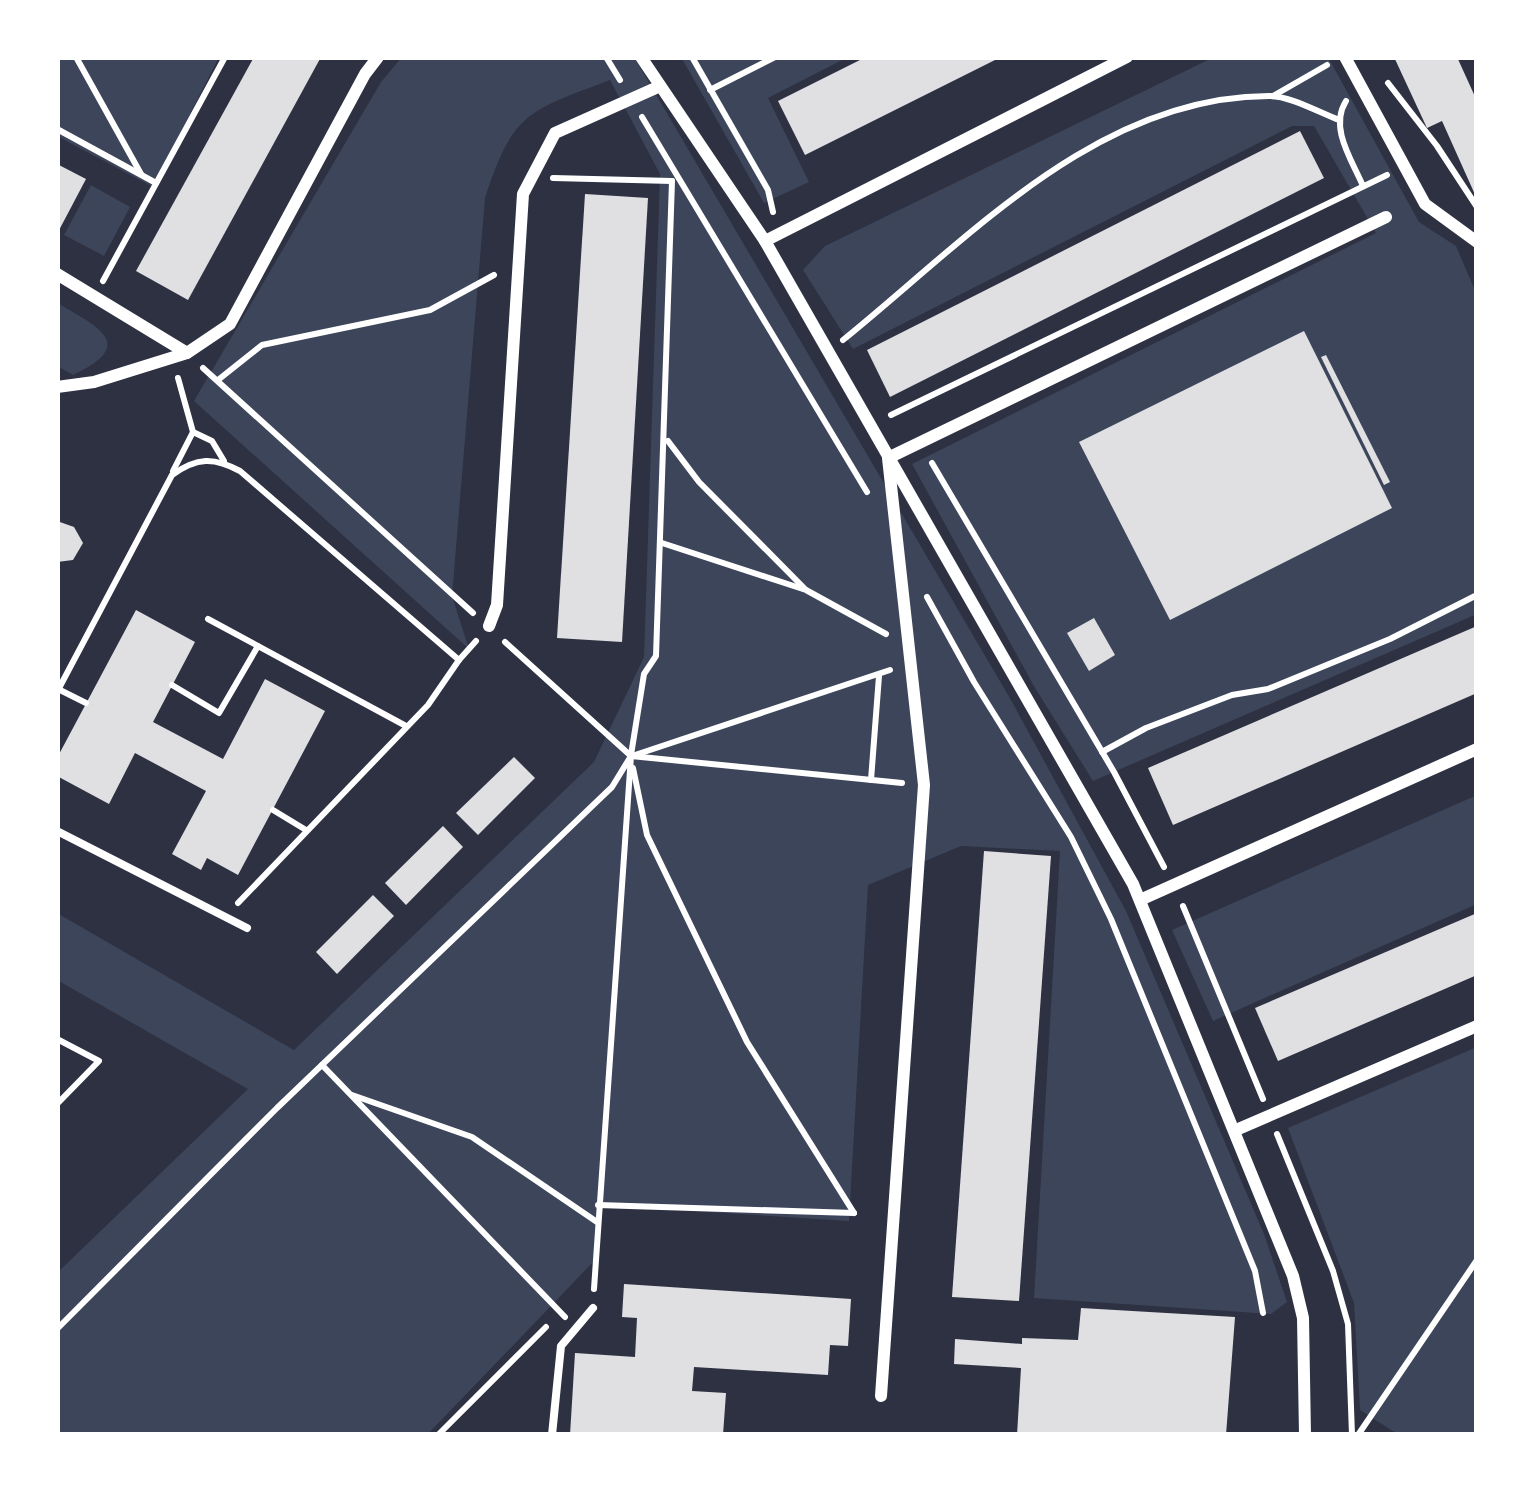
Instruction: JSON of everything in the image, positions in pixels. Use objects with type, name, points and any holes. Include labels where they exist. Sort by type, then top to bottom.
[{"type":"street","points":[[57,387],[94,382],[180,356],[230,324],[378,57]]},
{"type":"street","points":[[641,57],[765,242],[1140,900],[1293,1276],[1303,1318],[1305,1435]]},
{"type":"street","points":[[765,242],[1127,57]]},
{"type":"street","points":[[1344,57],[1425,204],[1477,242]]},
{"type":"street","points":[[489,626],[497,605],[523,194],[555,133],[658,87]]},
{"type":"street","points":[[888,458],[1386,217]]},
{"type":"street","points":[[57,274],[96,295],[180,356]]},
{"type":"street","points":[[881,1396],[924,785],[888,458]]},
{"type":"street","points":[[1140,900],[1477,749]]},
{"type":"street","points":[[1236,1130],[1477,1026]]},
{"type":"lane","points":[[57,831],[247,928]]},
{"type":"lane","points":[[552,1435],[561,1346],[593,1309]]},
{"type":"path","points":[[76,57],[140,174]]},
{"type":"path","points":[[96,295],[225,57]]},
{"type":"path","points":[[606,57],[874,503]]},
{"type":"path","points":[[710,90],[775,57]]},
{"type":"path","points":[[840,342],[1012,200],[1070,159],[1137,125],[1178,112],[1273,95],[1344,57]]},
{"type":"path","points":[[1384,79],[1477,207]]},
{"type":"path","points":[[1358,80],[1339,111],[1338,128],[1363,186]]},
{"type":"path","points":[[1273,95],[1339,119]]},
{"type":"path","points":[[57,129],[156,183]]},
{"type":"path","points":[[887,416],[1404,166]]},
{"type":"path","points":[[532,177],[681,182]]},
{"type":"path","points":[[593,1309],[631,756],[644,674],[656,656],[671,181]]},
{"type":"path","points":[[218,380],[262,345],[430,310],[518,261]]},
{"type":"path","points":[[180,356],[218,380],[631,756],[924,785]]},
{"type":"path","points":[[86,703],[58,691],[193,432],[180,356]]},
{"type":"path","points":[[193,432],[212,441],[225,463],[459,660],[428,706],[225,917]]},
{"type":"path","points":[[666,438],[699,482],[806,590]]},
{"type":"path","points":[[172,475],[205,459],[225,463]]},
{"type":"path","points":[[662,543],[806,590],[909,645]]},
{"type":"path","points":[[919,582],[974,682],[1071,837],[1111,919],[1255,1271],[1263,1313]]},
{"type":"path","points":[[1102,752],[1167,720],[1232,695],[1268,689],[1390,639],[1477,595]]},
{"type":"path","points":[[208,619],[406,726]]},
{"type":"path","points":[[172,685],[219,713],[258,646]]},
{"type":"path","points":[[57,1329],[322,1065],[612,787],[631,756],[911,663]]},
{"type":"path","points":[[871,780],[879,674]]},
{"type":"path","points":[[598,1205],[854,1213],[747,1042],[646,835],[631,756]]},
{"type":"path","points":[[273,810],[307,830]]},
{"type":"path","points":[[57,1039],[99,1061],[57,1104]]},
{"type":"path","points":[[322,1065],[576,1328]]},
{"type":"path","points":[[350,1094],[472,1137],[597,1222]]},
{"type":"path","points":[[1370,1435],[1359,1432],[1477,1260]]},
{"type":"path","points":[[438,1435],[561,1313]]},
{"type":"shaded area","points":[[57,57],[219,57],[153,187],[57,136]]},
{"type":"shaded area","points":[[402,57],[634,57],[1011,700],[1126,911],[1264,1234],[1287,1302],[1271,1314],[1034,1298],[1060,851],[961,846],[868,885],[849,1221],[598,1205],[596,1259],[427,1435],[57,1435],[57,1273],[248,1089],[57,980],[57,913],[294,1050],[594,762],[644,657],[660,174],[610,80],[560,99],[528,118],[505,147],[485,198],[452,596],[469,649],[194,401],[381,82]]},
{"type":"shaded area","points":[[681,57],[848,57],[768,98],[809,182],[764,203]]},
{"type":"shaded area","points":[[1214,57],[1328,57],[1419,222],[1456,246],[1477,295],[1477,614],[1093,781],[1035,688],[912,464],[1376,233],[1314,126],[1292,126],[853,349],[803,270],[825,246]]},
{"type":"shaded area","points":[[91,185],[130,207],[104,256],[64,235]]},
{"type":"shaded area","points":[[59,304],[98,329],[108,346],[104,355],[73,375],[57,366]]},
{"type":"shaded area","points":[[1477,795],[1477,904],[1213,1021],[1172,930]]},
{"type":"shaded area","points":[[1477,1047],[1477,1435],[1399,1435],[1360,1410],[1354,1303],[1288,1128]]},
{"type":"building","points":[[254,57],[321,57],[188,300],[136,271]]},
{"type":"building","points":[[866,57],[1001,57],[805,155],[778,101]]},
{"type":"building","points":[[1394,57],[1457,57],[1477,101],[1477,199],[1442,121],[1427,128]]},
{"type":"building","points":[[1300,131],[1324,178],[890,397],[867,350]]},
{"type":"building","points":[[57,164],[86,179],[57,234]]},
{"type":"building","points":[[585,194],[648,198],[622,642],[557,638]]},
{"type":"building","points":[[1304,331],[1392,508],[1170,620],[1079,442]]},
{"type":"building","points":[[1326,355],[1390,482],[1384,485],[1321,357]]},
{"type":"building","points":[[57,521],[74,527],[83,543],[73,560],[57,562]]},
{"type":"building","points":[[136,610],[195,642],[153,722],[223,759],[265,679],[325,711],[238,875],[207,858],[201,870],[172,854],[206,791],[135,753],[109,804],[57,776],[57,758]]},
{"type":"building","points":[[1094,618],[1115,655],[1089,671],[1067,633]]},
{"type":"building","points":[[1477,626],[1477,693],[1173,825],[1148,768]]},
{"type":"building","points":[[514,757],[535,778],[478,835],[456,813]]},
{"type":"building","points":[[443,826],[463,847],[406,905],[385,883]]},
{"type":"building","points":[[984,851],[1051,856],[1019,1301],[952,1297]]},
{"type":"building","points":[[373,895],[394,916],[337,974],[316,952]]},
{"type":"building","points":[[1477,913],[1477,975],[1278,1061],[1255,1008]]},
{"type":"building","points":[[624,1284],[851,1299],[848,1346],[830,1345],[828,1375],[694,1367],[692,1391],[726,1393],[723,1435],[570,1435],[575,1353],[635,1357],[637,1318],[622,1317]]},
{"type":"building","points":[[1081,1308],[1235,1317],[1226,1435],[1017,1435],[1021,1368],[954,1364],[955,1339],[1022,1344],[1022,1338],[1078,1340]]}]
